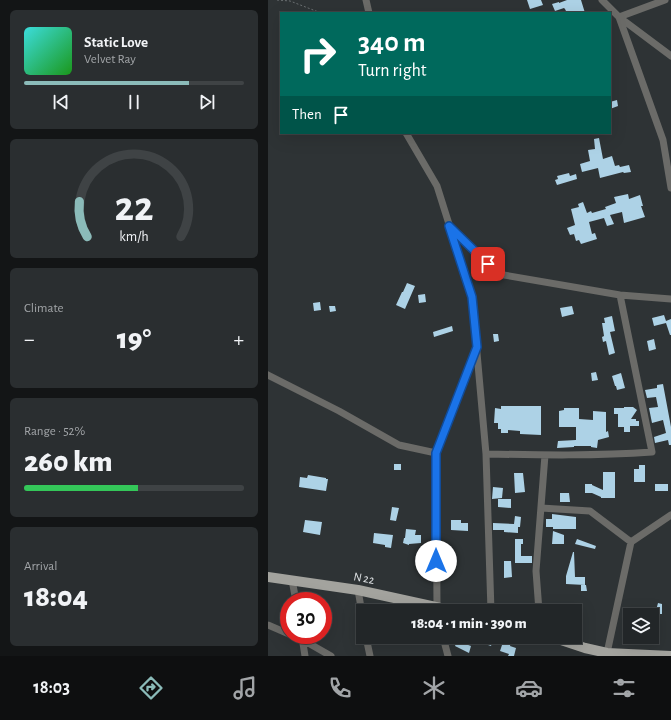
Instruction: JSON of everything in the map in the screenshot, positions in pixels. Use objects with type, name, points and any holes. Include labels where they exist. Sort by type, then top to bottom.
[{"type":"main road","name":"N 22","points":[[268,577],[358,590],[416,604]]},
{"type":"main road","points":[[568,644],[586,652],[671,656]]},
{"type":"street","points":[[366,0],[369,12]]},
{"type":"street","points":[[602,0],[618,17],[671,56]]},
{"type":"street","points":[[618,17],[665,0]]},
{"type":"street","points":[[618,17],[663,140],[671,188]]},
{"type":"street","points":[[407,134],[437,186],[472,297],[486,454],[491,604]]},
{"type":"street","points":[[449,226],[498,274],[620,295],[671,299]]},
{"type":"street","points":[[486,454],[545,455],[652,452],[620,295]]},
{"type":"street","points":[[437,604],[436,453],[477,347]]},
{"type":"street","points":[[268,376],[339,411],[399,445],[436,453]]},
{"type":"street","points":[[538,604],[536,571],[545,455]]},
{"type":"street","points":[[541,508],[590,511],[631,542]]},
{"type":"street","points":[[618,656],[608,653],[631,542],[671,515]]},
{"type":"street","points":[[292,580],[294,592]]},
{"type":"street","points":[[358,590],[360,604]]},
{"type":"street","points":[[268,625],[280,630]]},
{"type":"street","points":[[303,644],[306,656]]},
{"type":"street","points":[[312,644],[331,656]]},
{"type":"street","points":[[367,644],[370,656]]},
{"type":"street","points":[[445,644],[448,656]]},
{"type":"path","points":[[277,0],[290,1],[318,12]]},
{"type":"building","points":[[527,0],[541,0],[543,5],[530,9]]},
{"type":"building","points":[[567,0],[581,0],[585,12],[566,12],[564,8],[555,11],[552,4]]},
{"type":"building","points":[[617,100],[618,106],[611,109],[611,102]]},
{"type":"building","points":[[599,138],[603,159],[612,156],[615,166],[619,165],[620,167],[629,165],[631,172],[623,172],[600,178],[598,168],[582,172],[580,164],[590,161],[588,150],[595,149],[594,139]]},
{"type":"building","points":[[569,173],[570,176],[576,174],[577,179],[557,185],[555,180],[558,179],[557,176]]},
{"type":"building","points":[[628,194],[629,199],[640,195],[643,206],[641,206],[645,217],[624,223],[622,212],[610,215],[614,224],[607,226],[604,218],[589,222],[592,234],[595,233],[597,239],[581,244],[579,240],[576,241],[574,234],[570,235],[567,228],[575,225],[571,209],[579,207],[578,204],[583,202],[587,213],[591,211],[592,213],[606,209],[605,207],[616,203],[614,197]]},
{"type":"building","points":[[407,283],[415,286],[405,309],[396,305]]},
{"type":"building","points":[[425,294],[426,302],[419,303],[418,295]]},
{"type":"building","points":[[320,302],[321,310],[314,311],[313,303]]},
{"type":"building","points":[[329,306],[335,306],[336,311],[330,312]]},
{"type":"building","points":[[572,306],[574,314],[562,317],[560,308]]},
{"type":"building","points":[[664,315],[666,321],[671,319],[671,335],[666,323],[654,326],[652,318]]},
{"type":"building","points":[[612,316],[615,331],[610,332],[615,353],[609,355],[606,341],[603,342],[602,337],[604,336],[602,323],[605,323],[604,318]]},
{"type":"building","points":[[452,326],[453,331],[434,337],[433,332]]},
{"type":"building","points":[[493,334],[498,334],[499,341],[494,342]]},
{"type":"building","points":[[654,339],[656,349],[649,351],[647,341]]},
{"type":"building","points":[[596,372],[598,380],[592,381],[591,373]]},
{"type":"building","points":[[621,373],[625,388],[617,390],[612,376]]},
{"type":"building","points":[[663,384],[671,427],[671,445],[669,445],[668,440],[655,443],[654,437],[666,433],[663,420],[652,423],[649,408],[658,407],[656,397],[647,398],[645,390],[657,388],[657,385]]},
{"type":"building","points":[[501,406],[541,406],[541,435],[520,434],[520,431],[508,430],[508,433],[501,433],[501,429],[498,429],[498,423],[494,423],[495,408],[501,409]]},
{"type":"building","points":[[633,407],[637,410],[631,419],[636,419],[636,421],[639,421],[639,426],[630,426],[630,432],[624,432],[624,427],[618,427],[618,414],[614,414],[614,408]]},
{"type":"building","points":[[564,408],[579,408],[579,419],[593,420],[593,411],[606,412],[606,432],[608,431],[609,437],[598,440],[597,448],[591,446],[574,446],[557,448],[558,441],[576,440],[576,427],[559,427],[559,411],[564,410]]},
{"type":"building","points":[[394,464],[401,464],[401,470],[394,470]]},
{"type":"building","points":[[639,465],[645,465],[645,482],[634,482],[634,469],[639,469]]},
{"type":"building","points":[[603,472],[615,472],[615,498],[601,498],[592,493],[585,493],[585,484],[592,484],[603,490]]},
{"type":"building","points":[[514,473],[523,473],[525,492],[515,493]]},
{"type":"building","points":[[308,475],[328,479],[326,491],[299,487],[300,477],[307,478]]},
{"type":"building","points":[[655,484],[668,484],[668,491],[655,491]]},
{"type":"building","points":[[493,487],[503,488],[502,498],[492,499]]},
{"type":"building","points":[[560,493],[569,493],[570,502],[560,502]]},
{"type":"building","points":[[498,499],[511,499],[511,508],[498,507]]},
{"type":"building","points":[[392,507],[399,508],[396,521],[390,520]]},
{"type":"building","points":[[552,514],[576,517],[576,529],[553,529],[553,527],[546,527],[546,519],[552,519]]},
{"type":"building","points":[[515,516],[521,517],[518,533],[504,532],[504,530],[493,530],[493,523],[514,524]]},
{"type":"building","points":[[305,520],[322,522],[320,535],[303,532]]},
{"type":"building","points":[[451,520],[461,520],[461,523],[468,523],[468,531],[451,530]]},
{"type":"building","points":[[406,529],[416,530],[415,535],[421,535],[421,543],[409,545],[403,543]]},
{"type":"building","points":[[553,531],[564,535],[564,544],[552,544]]},
{"type":"building","points":[[374,533],[393,535],[391,548],[385,547],[385,545],[373,543]]},
{"type":"building","points":[[515,539],[523,539],[523,544],[521,544],[521,556],[532,556],[532,563],[515,563]]},
{"type":"building","points":[[577,539],[596,546],[595,549],[575,544]]},
{"type":"building","points":[[573,552],[575,577],[585,577],[585,585],[566,584],[566,576]]},
{"type":"building","points":[[504,561],[511,561],[512,577],[504,578]]},
{"type":"building","points":[[581,585],[586,585],[587,591],[581,591]]},
{"type":"building","points":[[658,603],[662,604],[662,614],[659,614],[659,608],[657,608]]},
{"type":"building","points":[[456,644],[465,644],[471,646],[469,653],[455,646]]},
{"type":"building","points":[[502,644],[510,644],[510,646],[516,648],[514,656],[508,656],[509,654],[500,651]]},
{"type":"route","points":[[436,561],[436,453],[477,347],[472,297],[449,226],[488,264]]}]
